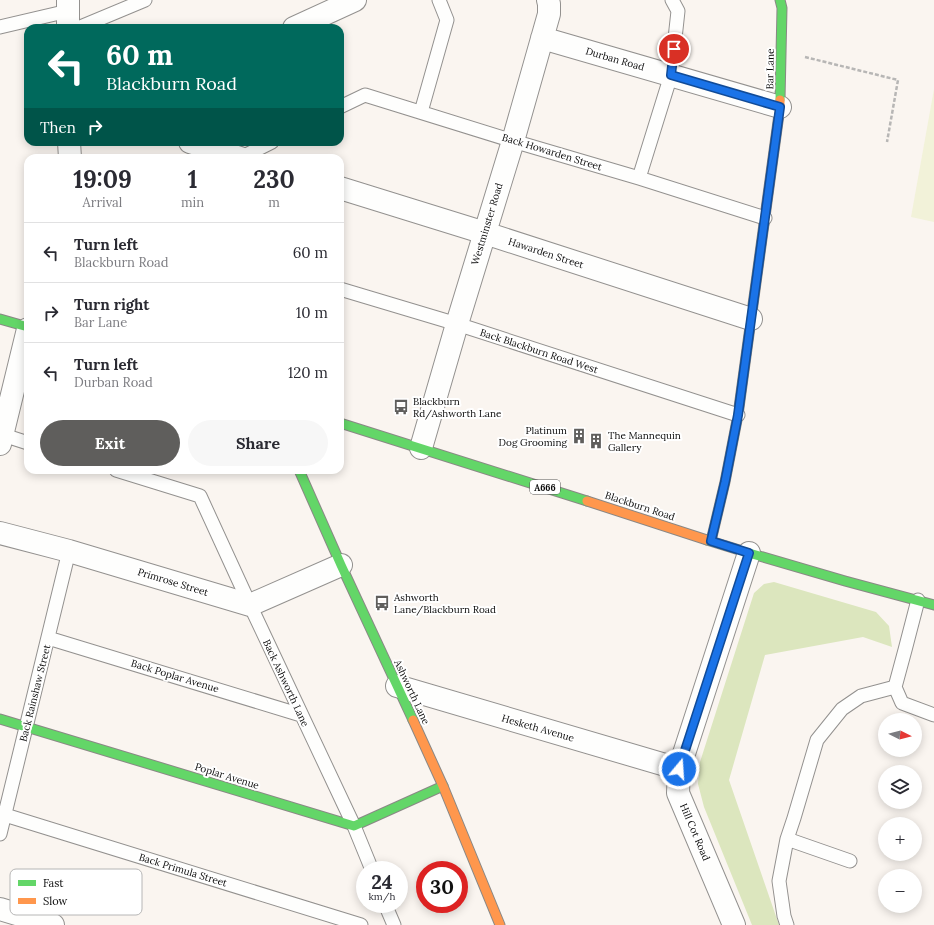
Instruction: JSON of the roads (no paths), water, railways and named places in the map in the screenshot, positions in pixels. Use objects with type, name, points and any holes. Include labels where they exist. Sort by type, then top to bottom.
[{"type":"main road","name":"Bar Lane","points":[[711,541],[725,482],[738,415],[780,107],[782,8],[780,0]]},
{"type":"main road","points":[[0,319],[24,327]]},
{"type":"main road","name":"Blackburn Road","points":[[344,424],[749,553],[934,605]]},
{"type":"main road","name":"Ashworth Lane","points":[[301,474],[340,565],[443,786],[500,925]]},
{"type":"main road","name":"Poplar Avenue","points":[[0,719],[354,826]]},
{"type":"main road","points":[[354,826],[443,786]]},
{"type":"street","points":[[303,24],[355,0]]},
{"type":"street","name":"Westminster Road","points":[[421,448],[456,324],[513,141],[549,14],[548,0]]},
{"type":"street","name":"Durban Road","points":[[542,38],[780,107]]},
{"type":"street","points":[[202,146],[228,154]]},
{"type":"street","name":"Hawarden Street","points":[[344,189],[751,319]]},
{"type":"street","points":[[1,438],[24,344]]},
{"type":"street","name":"Primrose Street","points":[[0,533],[69,551],[250,605]]},
{"type":"street","name":"Hill Cot Road","points":[[734,925],[678,793],[679,769],[749,553]]},
{"type":"street","points":[[250,605],[340,565]]},
{"type":"street","name":"Hesketh Avenue","points":[[397,686],[679,769]]},
{"type":"street","points":[[0,909],[10,912]]},
{"type":"street","points":[[20,915],[53,925]]},
{"type":"lane","points":[[0,27],[71,17],[145,0]]},
{"type":"lane","points":[[421,112],[447,20],[439,0]]},
{"type":"lane","points":[[639,178],[671,75],[678,11],[672,0]]},
{"type":"lane","name":"Back Howarden Street","points":[[344,105],[365,95],[765,218]]},
{"type":"lane","points":[[248,154],[264,146]]},
{"type":"lane","name":"Back Blackburn Road West","points":[[344,290],[456,324],[738,415]]},
{"type":"lane","points":[[1,438],[24,442]]},
{"type":"lane","name":"Back Ashworth Lane","points":[[129,474],[200,496],[354,826],[368,861]]},
{"type":"lane","name":"Back Rainshaw Street","points":[[0,834],[69,551]]},
{"type":"lane","points":[[918,600],[895,687],[902,703],[934,715]]},
{"type":"lane","name":"Back Poplar Avenue","points":[[48,638],[301,715]]},
{"type":"lane","points":[[786,925],[780,881],[787,839],[817,740],[842,709],[861,696],[895,687]]},
{"type":"lane","name":"Back Primula Street","points":[[5,815],[361,925]]},
{"type":"lane","points":[[787,839],[850,861]]},
{"type":"lane","points":[[389,913],[394,925]]},
{"type":"place","name":"Blackburn Rd/Ashworth Lane","points":[[401,407]]},
{"type":"place","name":"Platinum Dog Grooming","points":[[579,436]]},
{"type":"place","name":"The Mannequin Gallery","points":[[596,441]]},
{"type":"place","name":"Ashworth Lane/Blackburn Road","points":[[382,603]]}]
